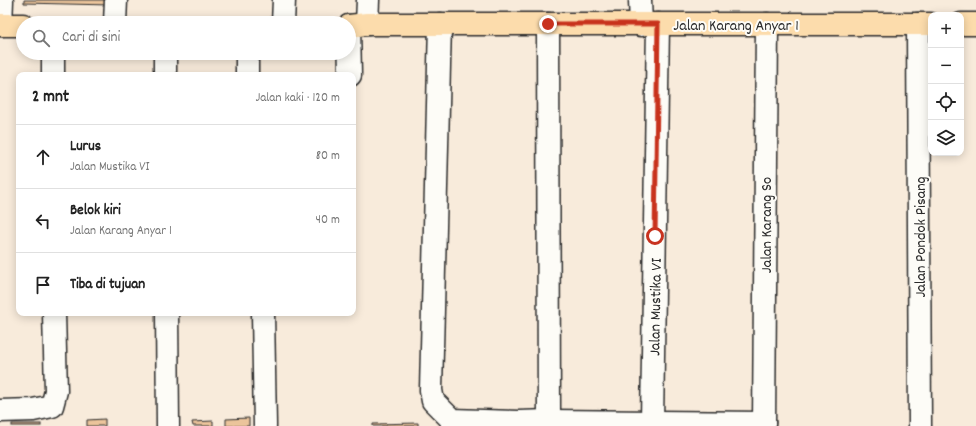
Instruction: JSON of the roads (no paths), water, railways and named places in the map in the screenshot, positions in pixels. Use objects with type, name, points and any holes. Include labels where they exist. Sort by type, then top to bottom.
[{"type":"main road","name":"Jalan Karang Anyar 1","points":[[356,25],[924,24]]},
{"type":"main road","points":[[964,24],[976,24]]},
{"type":"main road","points":[[1,25],[16,25]]},
{"type":"street","points":[[1,25],[2,0]]},
{"type":"street","points":[[116,0],[116,16]]},
{"type":"street","points":[[283,16],[284,0]]},
{"type":"street","points":[[356,23],[368,0]]},
{"type":"street","name":"Jalan Mustika VI","points":[[640,0],[650,24],[642,423]]},
{"type":"street","points":[[440,24],[431,390],[433,401],[452,423],[519,424],[550,421],[764,425]]},
{"type":"street","points":[[548,24],[550,421]]},
{"type":"street","name":"Jalan Karang So","points":[[764,425],[767,24]]},
{"type":"street","name":"Jalan Pondok Pisang","points":[[920,426],[924,24]]},
{"type":"street","points":[[52,72],[53,60]]},
{"type":"street","points":[[165,60],[165,72]]},
{"type":"street","points":[[247,60],[247,72]]},
{"type":"street","points":[[350,72],[352,60]]},
{"type":"street","points":[[0,411],[33,410],[52,406],[56,391],[54,316]]},
{"type":"street","points":[[167,316],[168,426]]},
{"type":"street","points":[[263,316],[265,426]]}]
